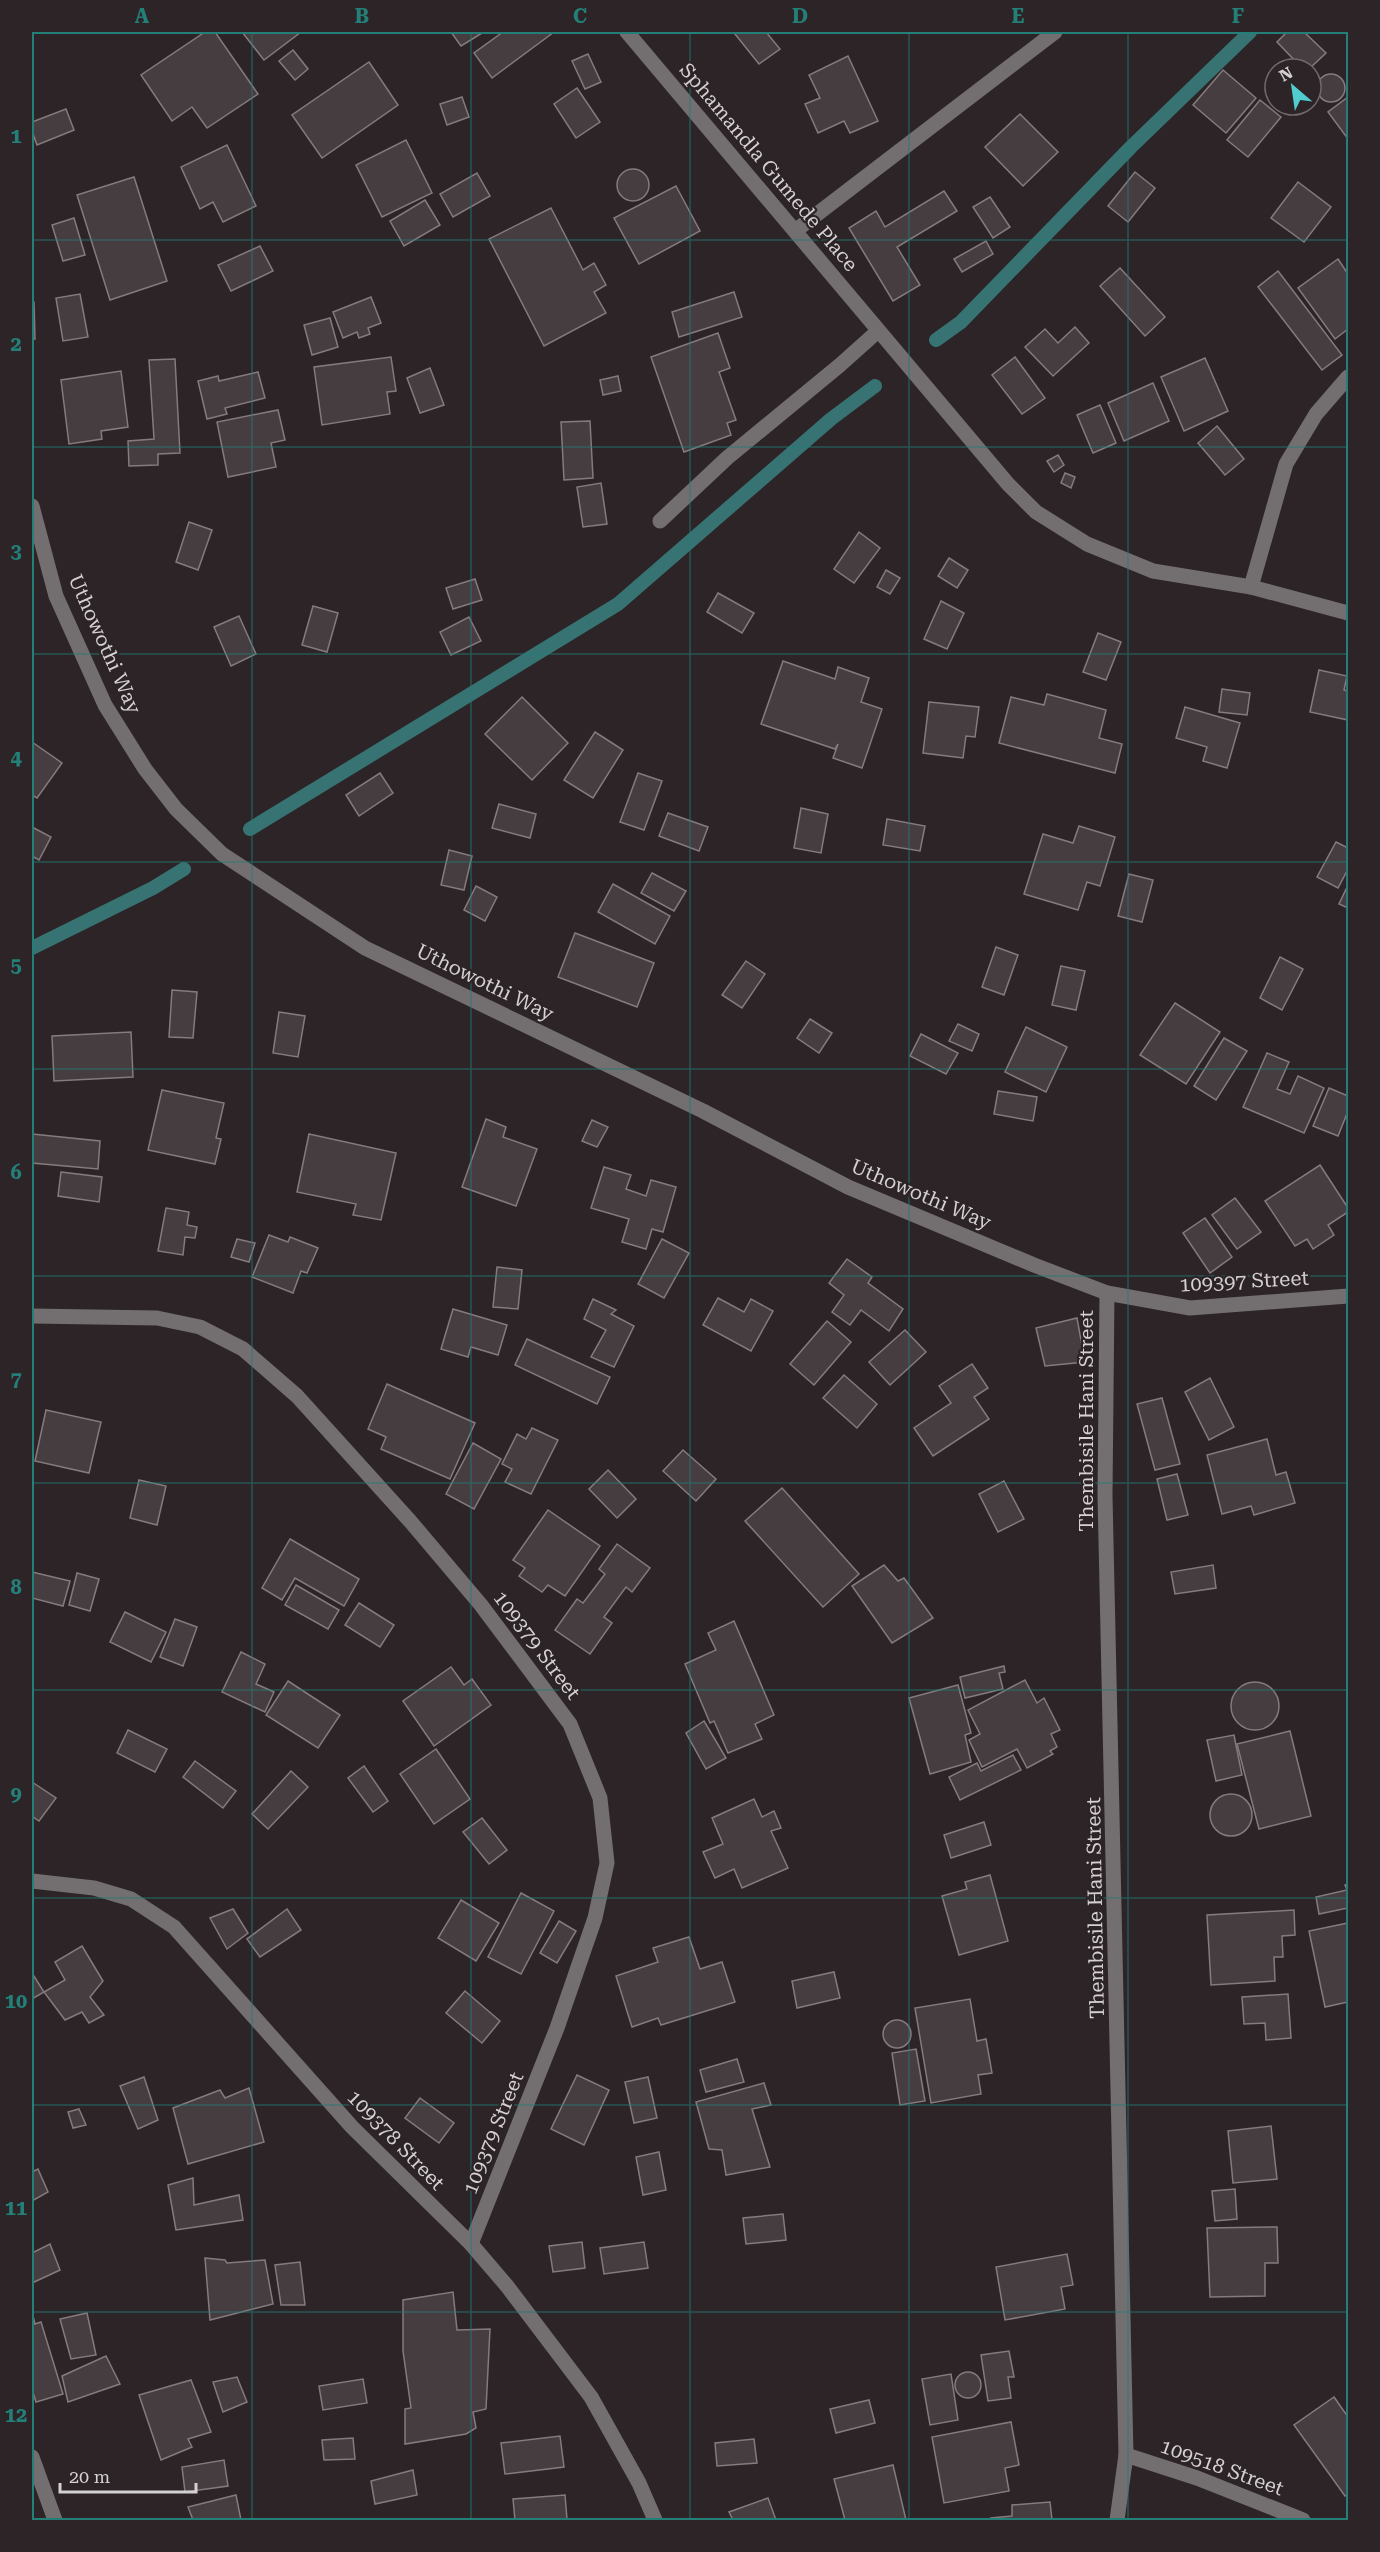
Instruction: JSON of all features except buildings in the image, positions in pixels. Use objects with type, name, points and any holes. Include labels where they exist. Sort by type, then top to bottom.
[{"type":"street","name":"Sphamandla Gumede Place","points":[[627,32],[1008,484],[1036,512],[1087,544],[1153,571],[1251,587],[1348,613]]},
{"type":"street","points":[[795,231],[1055,32]]},
{"type":"street","points":[[660,521],[727,458],[878,331]]},
{"type":"street","points":[[1251,587],[1286,464],[1316,414],[1348,377]]},
{"type":"street","name":"Uthowothi Way","points":[[32,506],[56,596],[105,705],[157,785],[176,809],[222,854],[375,953],[703,1111],[848,1187],[1034,1266],[1107,1293]]},
{"type":"street","name":"109397 Street","points":[[1107,1293],[1190,1308],[1348,1296]]},
{"type":"street","name":"Thembisile Hani Street","points":[[1107,1293],[1105,1495],[1126,2456],[1117,2520]]},
{"type":"street","name":"109379 Street","points":[[32,1316],[157,1318],[200,1326],[243,1350],[297,1396],[410,1521],[481,1605],[570,1724],[600,1798],[607,1863],[595,1918],[557,2028],[471,2244]]},
{"type":"street","name":"109378 Street","points":[[32,1881],[94,1888],[131,1899],[174,1927],[352,2127],[471,2244],[507,2286],[591,2397],[639,2483],[655,2520]]},
{"type":"street","name":"109518 Street","points":[[1126,2456],[1217,2485],[1303,2520]]},
{"type":"street","points":[[32,2457],[55,2520]]},
{"type":"waterway","points":[[936,340],[961,322],[1131,147],[1250,32]]},
{"type":"waterway","points":[[250,829],[618,604],[831,419],[875,386]]},
{"type":"waterway","points":[[32,948],[153,888],[184,869]]}]
